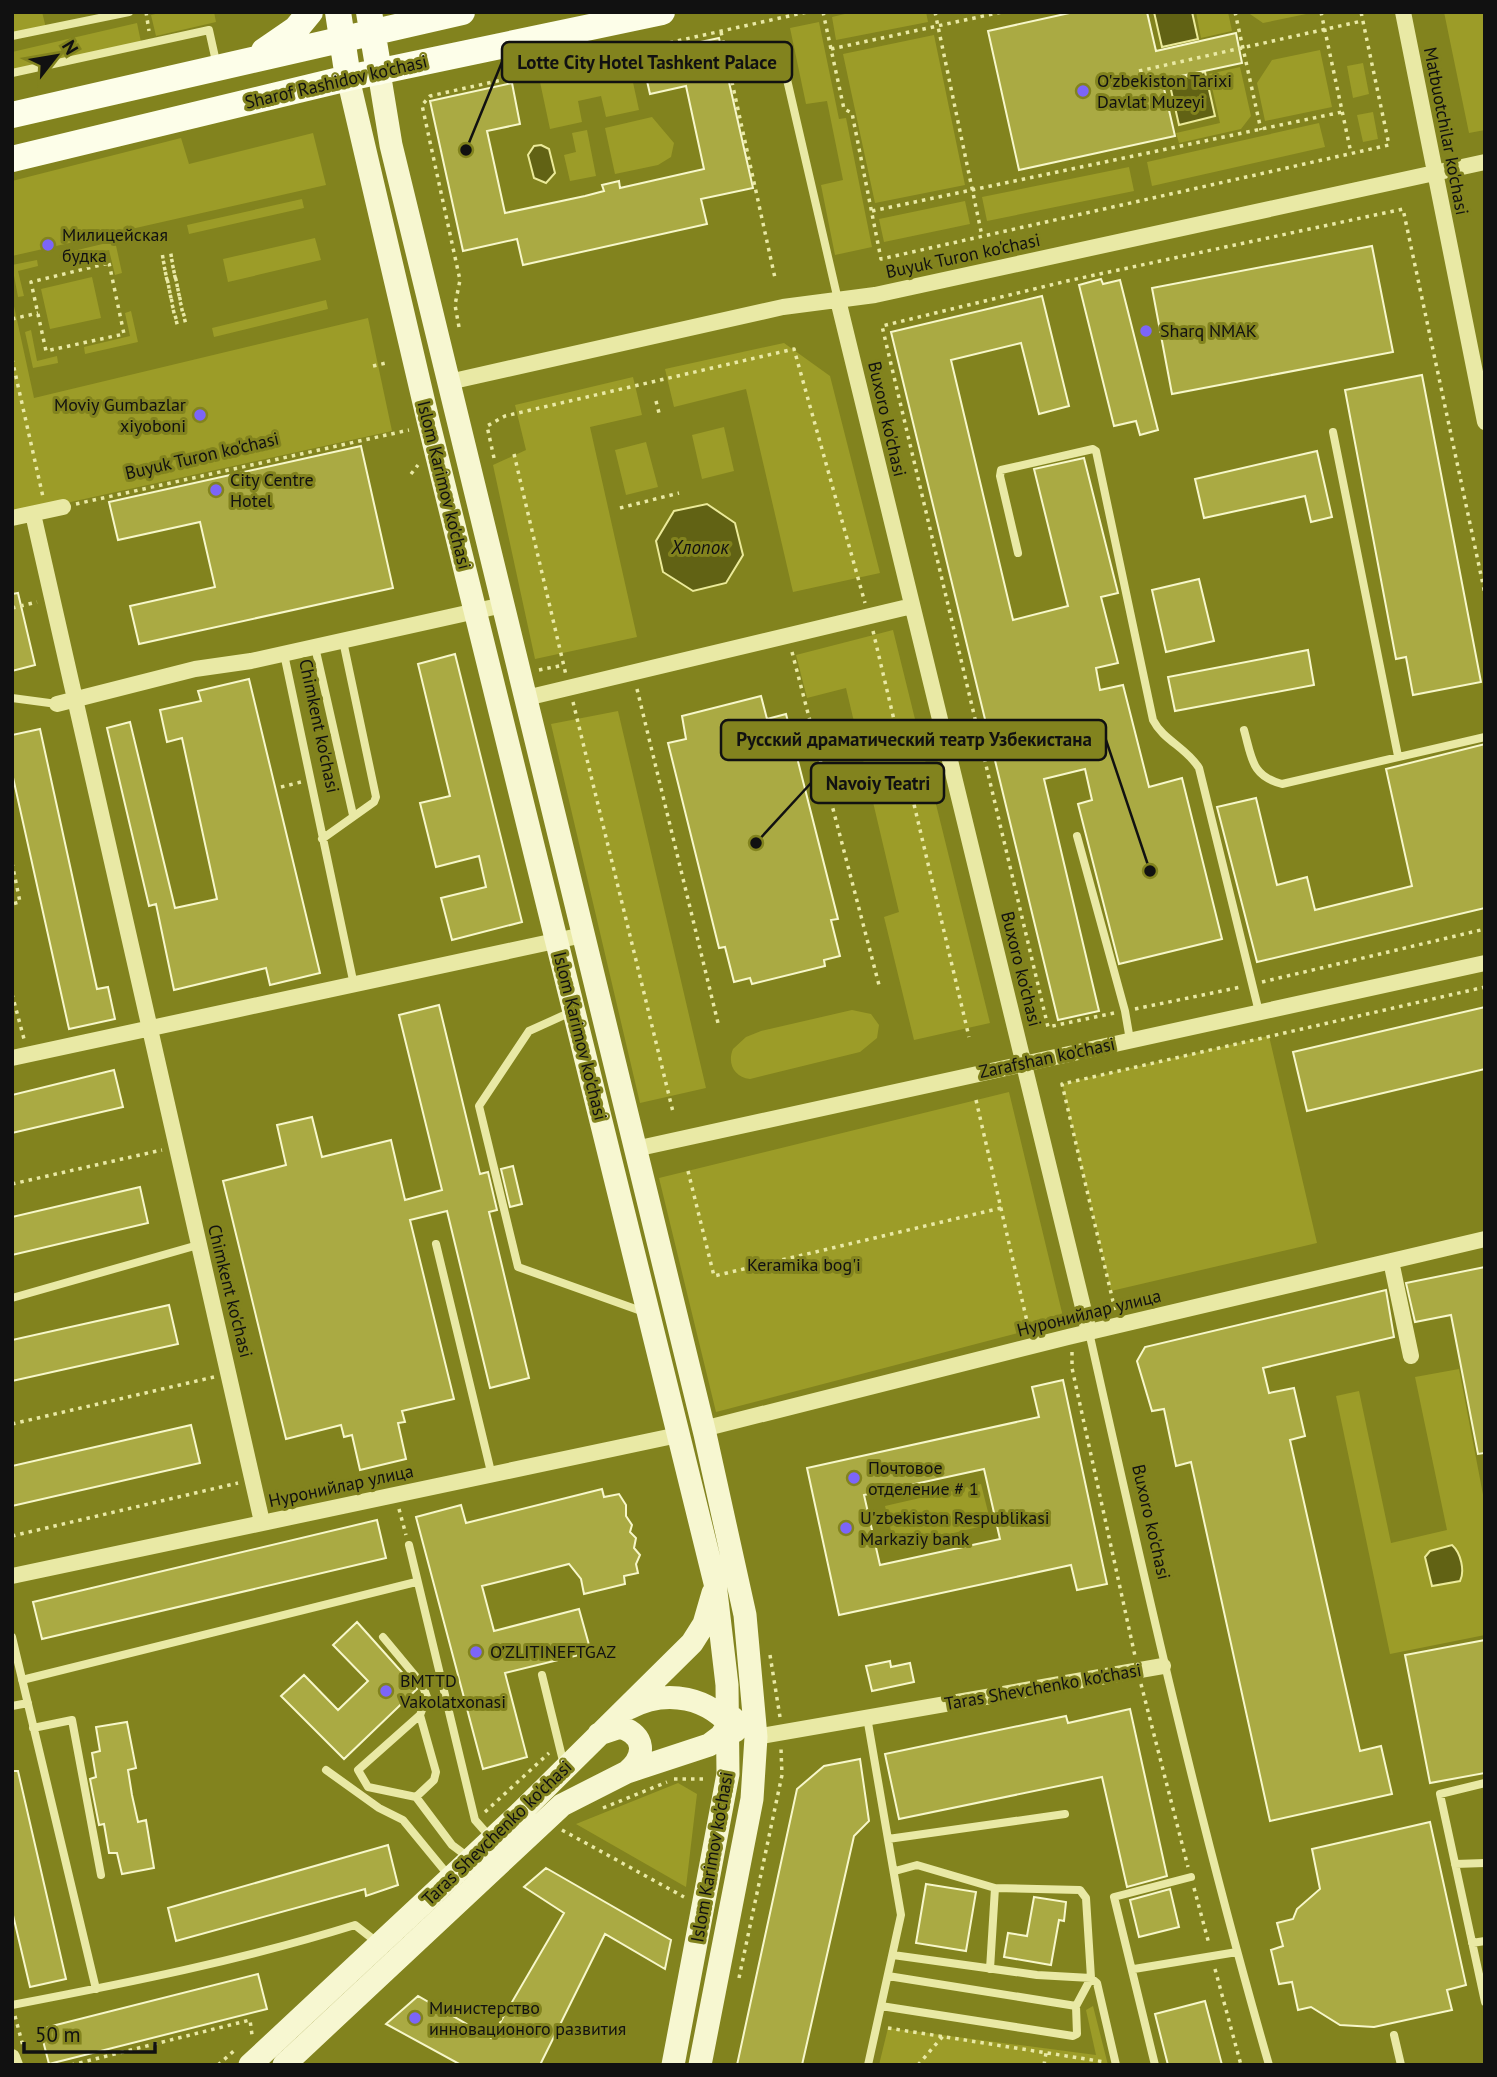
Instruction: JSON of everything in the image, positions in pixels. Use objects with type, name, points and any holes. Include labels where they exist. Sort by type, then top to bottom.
[{"type":"main road","points":[[228,65],[280,41],[310,12]]},
{"type":"main road","name":"Islom Karimov ko'chasi","points":[[338,12],[348,78],[475,611],[715,1583],[726,1662],[730,1724],[728,1774],[673,2065]]},
{"type":"main road","points":[[12,115],[341,39],[371,22],[463,12]]},
{"type":"main road","name":"Sharof Rashidov ko'chasi","points":[[12,159],[348,78],[662,12]]},
{"type":"main road","name":"Islom Karimov ko'chasi","points":[[371,22],[391,145],[737,1574],[754,1682],[757,1737],[755,1776],[700,2065]]},
{"type":"main road","name":"Zarafshan ko'chasi","points":[[609,1154],[635,1149]]},
{"type":"main road","name":"Taras Shevchenko ko'chasi","points":[[250,2065],[491,1840],[697,1636],[706,1619],[715,1583]]},
{"type":"main road","name":"Taras Shevchenko ko'chasi","points":[[294,2059],[548,1816],[593,1787],[717,1740],[730,1724],[754,1682]]},
{"type":"main road","points":[[618,1715],[646,1701],[681,1697],[703,1704],[730,1724],[741,1742],[755,1776]]},
{"type":"main road","points":[[598,1734],[620,1727],[636,1735],[641,1745],[641,1754],[627,1772]]},
{"type":"main road","points":[[690,1751],[713,1756],[728,1774]]},
{"type":"street","name":"Matbuotchilar ko'chasi","points":[[1403,12],[1485,422]]},
{"type":"street","name":"Buyuk Turon ko'chasi","points":[[449,382],[783,307],[876,295],[1485,162]]},
{"type":"street","name":"Buxoro ko'chasi","points":[[838,300],[1089,1332]]},
{"type":"street","name":"Chimkent ko'chasi","points":[[47,510],[75,700],[262,1522]]},
{"type":"street","points":[[12,518],[47,510]]},
{"type":"street","name":"Chimkent ko'chasi","points":[[284,654],[503,605]]},
{"type":"street","points":[[526,698],[912,606]]},
{"type":"street","points":[[57,704],[195,669],[284,654]]},
{"type":"street","points":[[20,1056],[583,935]]},
{"type":"street","name":"Zarafshan ko'chasi","points":[[635,1149],[1485,963]]},
{"type":"street","name":"Нуронийлар улица","points":[[703,1429],[1089,1332],[1485,1239]]},
{"type":"street","points":[[1391,1261],[1411,1356]]},
{"type":"street","name":"Нуронийлар улица","points":[[12,1576],[678,1435]]},
{"type":"street","name":"Taras Shevchenko ko'chasi","points":[[757,1737],[1163,1666]]},
{"type":"lane","points":[[12,36],[129,12]]},
{"type":"lane","points":[[12,73],[209,30],[228,65]]},
{"type":"lane","name":"Buxoro ko'chasi","points":[[779,45],[838,300]]},
{"type":"lane","points":[[1333,432],[1398,756]]},
{"type":"lane","points":[[1018,553],[1000,476],[1001,470],[1093,449],[1096,451],[1153,720],[1157,729],[1192,757],[1199,768],[1259,1012]]},
{"type":"lane","points":[[322,839],[374,802],[376,797],[343,640]]},
{"type":"lane","points":[[315,647],[353,815]]},
{"type":"lane","name":"Chimkent ko'chasi","points":[[284,654],[354,985]]},
{"type":"lane","points":[[12,698],[57,704]]},
{"type":"lane","points":[[1244,730],[1255,769],[1266,780],[1282,783],[1485,737]]},
{"type":"lane","points":[[1077,836],[1125,1011],[1130,1040]]},
{"type":"lane","points":[[574,1011],[529,1031],[479,1106],[518,1267],[648,1314]]},
{"type":"lane","points":[[436,1244],[492,1476]]},
{"type":"lane","points":[[12,1298],[198,1245]]},
{"type":"lane","name":"Buxoro ko'chasi","points":[[1089,1332],[1163,1666],[1269,2065]]},
{"type":"lane","points":[[409,1545],[475,1820],[491,1840]]},
{"type":"lane","points":[[22,1680],[416,1582]]},
{"type":"lane","points":[[12,1637],[96,1989]]},
{"type":"lane","points":[[383,1637],[422,1684],[427,1697],[420,1714],[358,1770],[368,1787],[416,1797],[452,1845],[470,1859]]},
{"type":"lane","points":[[542,1675],[565,1768]]},
{"type":"lane","points":[[12,1706],[28,1703]]},
{"type":"lane","points":[[416,1797],[434,1780],[436,1772],[420,1714]]},
{"type":"lane","points":[[867,1717],[901,1915],[868,2065]]},
{"type":"lane","points":[[33,1728],[72,1720],[101,1875]]},
{"type":"lane","points":[[326,1770],[379,1808],[403,1821],[450,1878]]},
{"type":"lane","points":[[1485,1783],[1440,1794],[1485,2001]]},
{"type":"lane","points":[[888,1839],[1065,1814]]},
{"type":"lane","points":[[1455,1864],[1485,1863]]},
{"type":"lane","points":[[881,2006],[1073,2036],[1077,2034],[1076,2006],[1091,1978],[1086,1898],[1080,1891],[995,1888],[917,1865],[895,1871]]},
{"type":"lane","points":[[1155,2065],[1134,1969],[1114,1897],[1191,1877]]},
{"type":"lane","points":[[990,1969],[995,1888]]},
{"type":"lane","points":[[12,2005],[96,1989],[355,1925],[380,1945]]},
{"type":"lane","points":[[1472,1943],[1485,1941]]},
{"type":"lane","points":[[1134,1969],[1237,1952]]},
{"type":"lane","points":[[893,1955],[990,1969],[1091,1978],[1097,1983],[1111,2064]]},
{"type":"lane","points":[[888,1976],[1076,2006]]},
{"type":"lane","points":[[1394,2035],[1401,2065]]},
{"type":"path","points":[[146,12],[151,41]]},
{"type":"path","points":[[459,327],[455,305],[460,280],[422,105],[430,96],[807,12]]},
{"type":"path","points":[[823,12],[844,109],[852,113],[881,259],[1389,145],[1361,12]]},
{"type":"path","points":[[935,12],[982,236]]},
{"type":"path","points":[[831,48],[1002,12]]},
{"type":"path","points":[[1235,12],[1261,130]]},
{"type":"path","points":[[1321,12],[1351,153]]},
{"type":"path","points":[[1139,71],[1363,21]]},
{"type":"path","points":[[722,32],[775,278]]},
{"type":"path","points":[[872,212],[1342,112]]},
{"type":"path","points":[[1485,594],[1403,209],[1067,281],[882,326],[1048,1027],[1252,984],[1485,929]]},
{"type":"path","points":[[161,257],[174,258],[167,287]]},
{"type":"path","points":[[109,264],[124,334],[46,351],[38,313],[31,282],[109,264]]},
{"type":"path","points":[[167,287],[180,287]]},
{"type":"path","points":[[167,287],[180,287]]},
{"type":"path","points":[[167,287],[180,287]]},
{"type":"path","points":[[167,287],[180,287]]},
{"type":"path","points":[[167,287],[180,287]]},
{"type":"path","points":[[12,319],[38,313]]},
{"type":"path","points":[[174,320],[187,317]]},
{"type":"path","points":[[494,458],[487,426],[505,416],[793,349],[869,617],[969,1037]]},
{"type":"path","points":[[12,359],[47,510]]},
{"type":"path","points":[[373,366],[386,363]]},
{"type":"path","points":[[656,401],[659,413]]},
{"type":"path","name":"Buyuk Turon ko'chasi","points":[[47,510],[409,430]]},
{"type":"path","points":[[514,454],[673,1112]]},
{"type":"path","points":[[411,474],[419,464]]},
{"type":"path","points":[[621,508],[679,493]]},
{"type":"path","points":[[788,636],[879,985]]},
{"type":"path","points":[[537,670],[564,665]]},
{"type":"path","points":[[633,673],[718,1023]]},
{"type":"path","points":[[12,863],[20,902],[12,904]]},
{"type":"path","points":[[1116,1315],[1062,1084],[1485,987]]},
{"type":"path","points":[[12,993],[20,1056]]},
{"type":"path","points":[[976,1100],[1033,1346]]},
{"type":"path","points":[[12,1184],[178,1147]]},
{"type":"path","points":[[688,1171],[714,1276],[1001,1208]]},
{"type":"path","points":[[1072,1352],[1072,1368],[1139,1670],[1241,2065]]},
{"type":"path","points":[[12,1424],[230,1373]]},
{"type":"path","points":[[12,1536],[254,1479]]},
{"type":"path","points":[[395,1493],[409,1545]]},
{"type":"path","points":[[475,1820],[559,1744]]},
{"type":"path","points":[[600,1810],[673,1779],[700,1778]]},
{"type":"path","points":[[566,1824],[560,1829],[687,1899]]},
{"type":"path","points":[[12,2005],[17,2058]]},
{"type":"path","points":[[72,2065],[250,2020],[253,2035]]},
{"type":"path","points":[[218,2065],[263,2025]]},
{"type":"path","points":[[888,2028],[1111,2064]]},
{"type":"path","points":[[918,2065],[944,2035]]},
{"type":"path","points":[[1044,2065],[1046,2053]]},
{"type":"green space","points":[[12,12],[42,12],[46,28],[12,36]]},
{"type":"green space","points":[[164,12],[214,12],[216,22],[156,36],[151,15]]},
{"type":"green space","points":[[853,12],[926,12],[928,22],[836,40],[832,17]]},
{"type":"green space","points":[[1196,12],[1228,12],[1232,31],[1201,38]]},
{"type":"green space","points":[[1247,12],[1311,12],[1311,13],[1263,23]]},
{"type":"green space","points":[[1444,12],[1485,12],[1485,130],[1469,133]]},
{"type":"green space","points":[[819,22],[839,119],[846,118],[872,247],[835,255],[821,185],[843,180],[827,101],[806,104],[790,28]]},
{"type":"green space","points":[[137,23],[141,42],[12,72],[12,52]]},
{"type":"green space","points":[[934,35],[965,185],[875,203],[843,54]]},
{"type":"green space","points":[[1320,50],[1332,107],[1265,121],[1257,83],[1272,60]]},
{"type":"green space","points":[[1363,63],[1369,94],[1353,98],[1347,66]]},
{"type":"green space","points":[[629,64],[639,110],[606,117],[601,96],[578,101],[582,122],[550,129],[540,82]]},
{"type":"green space","points":[[1240,67],[1251,116],[1241,129],[1179,143],[1176,133],[1220,123],[1209,74]]},
{"type":"green space","points":[[1373,112],[1378,139],[1363,142],[1357,115]]},
{"type":"green space","points":[[652,117],[674,143],[671,157],[658,165],[615,174],[605,128]]},
{"type":"green space","points":[[1319,123],[1325,147],[1152,186],[1147,162]]},
{"type":"green space","points":[[587,130],[596,176],[570,181],[564,155],[576,152],[572,133]]},
{"type":"green space","points":[[313,133],[326,185],[12,256],[12,181],[181,138],[189,164]]},
{"type":"green space","points":[[1129,167],[1134,191],[987,221],[982,197]]},
{"type":"green space","points":[[302,199],[304,208],[189,234],[187,225]]},
{"type":"green space","points":[[965,201],[970,224],[884,242],[879,219]]},
{"type":"green space","points":[[315,238],[321,260],[228,282],[223,259]]},
{"type":"green space","points":[[115,241],[122,273],[115,275],[109,250],[66,259],[65,253]]},
{"type":"green space","points":[[37,260],[38,266],[18,271],[24,296],[18,297],[12,265]]},
{"type":"green space","points":[[92,277],[101,318],[50,329],[41,289]]},
{"type":"green space","name":"Moviy Gumbazlar xiyoboni","points":[[12,297],[34,398],[368,318],[392,431],[12,515]]},
{"type":"green space","points":[[326,300],[328,309],[214,337],[212,328]]},
{"type":"green space","points":[[131,311],[138,342],[85,354],[84,347],[130,336],[125,313]]},
{"type":"green space","points":[[31,330],[37,361],[57,356],[58,363],[33,368],[25,332]]},
{"type":"green space","points":[[784,343],[830,376],[880,573],[793,592],[746,389],[674,407],[665,369]]},
{"type":"green space","points":[[633,377],[642,415],[590,427],[637,637],[535,659],[493,465],[526,450],[515,405]]},
{"type":"green space","points":[[724,427],[734,471],[702,479],[692,435]]},
{"type":"green space","points":[[646,442],[658,487],[626,495],[615,450]]},
{"type":"green space","points":[[893,630],[990,1023],[914,1040],[884,917],[899,912],[846,688],[807,698],[796,655]]},
{"type":"green space","points":[[618,711],[706,1088],[640,1103],[551,724]]},
{"type":"green space","points":[[852,1010],[871,1014],[879,1025],[877,1038],[860,1052],[750,1079],[744,1078],[733,1068],[733,1049],[746,1037],[761,1031]]},
{"type":"green space","points":[[1269,1036],[1317,1243],[1111,1291],[1062,1084]]},
{"type":"green space","name":"Keramika bog'i","points":[[1009,1092],[1064,1321],[716,1412],[659,1178]]},
{"type":"green space","points":[[1459,1369],[1485,1505],[1485,1635],[1390,1654],[1336,1396],[1359,1391],[1391,1543],[1447,1530],[1415,1377]]},
{"type":"green space","points":[[981,1484],[991,1524],[895,1547],[885,1506]]},
{"type":"green space","points":[[678,1783],[697,1794],[686,1887],[576,1824]]},
{"type":"green space","points":[[1093,2006],[1108,2065],[879,2065],[888,2028],[1096,2055],[1086,2010]]},
{"type":"water","points":[[1154,12],[1192,12],[1198,39],[1162,47]]},
{"type":"water","points":[[1205,72],[1215,116],[1179,125],[1169,81]]},
{"type":"water","points":[[541,145],[549,149],[555,173],[546,183],[534,178],[528,155],[534,146]]},
{"type":"water","name":"Хлопок","points":[[707,504],[735,523],[743,555],[726,583],[693,591],[663,572],[656,541],[674,511]]},
{"type":"water","points":[[1452,1545],[1461,1562],[1460,1581],[1432,1586],[1425,1557],[1430,1551]]},
{"type":"building","name":"O'zbekiston Tarixi Davlat Muzeyi","points":[[1074,12],[1147,12],[1156,51],[1236,33],[1242,63],[1162,80],[1175,136],[1019,170],[988,31]]},
{"type":"building","points":[[719,38],[753,188],[701,199],[707,224],[523,265],[517,239],[463,251],[430,101],[512,83],[520,124],[487,131],[505,213],[585,196],[604,191],[602,185],[619,181],[620,188],[704,169],[686,86],[650,94],[641,55]]},
{"type":"building","points":[[1372,246],[1393,352],[1172,394],[1152,288]]},
{"type":"building","points":[[1101,279],[1103,284],[1120,280],[1158,430],[1140,435],[1136,421],[1114,426],[1079,285]]},
{"type":"building","points":[[1042,296],[1069,406],[1039,414],[1021,343],[951,360],[1013,620],[1068,606],[1034,469],[1084,458],[1118,593],[1101,597],[1118,663],[1096,668],[1100,690],[1123,685],[1149,787],[1182,778],[1222,939],[1119,964],[1078,804],[1092,800],[1085,769],[1044,779],[1099,1011],[1058,1020],[891,332]]},
{"type":"building","points":[[1422,375],[1481,682],[1413,695],[1406,657],[1396,659],[1345,390]]},
{"type":"building","points":[[361,446],[393,588],[139,644],[130,606],[215,587],[200,522],[118,540],[109,502]]},
{"type":"building","points":[[1317,451],[1332,517],[1311,522],[1305,496],[1204,518],[1195,479]]},
{"type":"building","points":[[1199,579],[1214,641],[1166,652],[1152,590]]},
{"type":"building","points":[[18,593],[35,665],[12,671],[12,594]]},
{"type":"building","points":[[1308,650],[1314,685],[1175,711],[1168,677]]},
{"type":"building","points":[[455,654],[522,922],[452,940],[441,898],[486,887],[479,856],[436,867],[420,803],[450,796],[418,664]]},
{"type":"building","points":[[249,679],[320,973],[270,985],[266,968],[174,990],[156,904],[149,906],[107,728],[130,722],[175,908],[217,899],[182,738],[167,742],[160,710],[201,701],[198,691]]},
{"type":"building","points":[[761,696],[767,719],[786,714],[838,919],[831,920],[840,956],[824,960],[825,966],[752,984],[750,978],[734,982],[725,947],[719,948],[668,743],[686,739],[682,716]]},
{"type":"building","points":[[40,729],[97,989],[108,987],[115,1019],[69,1029],[12,773],[12,735]]},
{"type":"building","points":[[1485,744],[1485,908],[1257,962],[1217,807],[1256,798],[1277,885],[1307,877],[1315,910],[1412,886],[1386,769]]},
{"type":"building","points":[[439,1005],[480,1174],[488,1172],[497,1210],[489,1212],[529,1378],[490,1388],[447,1211],[410,1220],[454,1399],[402,1411],[405,1422],[398,1423],[406,1459],[360,1470],[352,1435],[344,1437],[341,1425],[286,1439],[223,1181],[286,1165],[277,1125],[312,1117],[322,1157],[391,1140],[405,1200],[442,1190],[399,1015]]},
{"type":"building","points":[[1485,1007],[1485,1069],[1307,1111],[1293,1052]]},
{"type":"building","points":[[114,1070],[123,1107],[12,1133],[12,1095]]},
{"type":"building","points":[[513,1166],[522,1204],[510,1207],[501,1169]]},
{"type":"building","points":[[140,1187],[148,1223],[12,1255],[12,1217]]},
{"type":"building","points":[[1485,1267],[1485,1453],[1478,1454],[1451,1315],[1415,1322],[1406,1283]]},
{"type":"building","points":[[1386,1290],[1394,1337],[1263,1368],[1269,1393],[1294,1388],[1305,1436],[1290,1440],[1360,1751],[1381,1746],[1392,1794],[1270,1821],[1191,1462],[1176,1466],[1164,1409],[1152,1411],[1137,1361],[1145,1347]]},
{"type":"building","points":[[169,1305],[178,1344],[12,1381],[12,1340]]},
{"type":"building","name":"U'zbekiston Respublikasi Markaziy bank","points":[[1063,1380],[1107,1584],[1077,1590],[1071,1565],[839,1615],[807,1468],[1039,1417],[1032,1387]],"holes":[[[984,1469],[1000,1539],[880,1565],[864,1495]]]},
{"type":"building","points":[[191,1425],[200,1463],[12,1506],[12,1466]]},
{"type":"building","points":[[602,1489],[604,1497],[619,1494],[626,1505],[626,1516],[632,1525],[630,1532],[636,1538],[634,1548],[640,1555],[636,1564],[638,1573],[624,1576],[625,1584],[584,1594],[581,1579],[569,1564],[482,1586],[494,1631],[579,1609],[591,1652],[505,1673],[527,1757],[483,1769],[416,1517],[461,1505],[466,1523]]},
{"type":"building","points":[[377,1520],[386,1558],[42,1639],[33,1602]]},
{"type":"building","name":"BMTTD Vakolatxonasi","points":[[357,1622],[417,1689],[344,1759],[281,1696],[304,1675],[338,1710],[368,1681],[333,1645]]},
{"type":"building","points":[[1485,1640],[1485,1773],[1430,1783],[1405,1655]]},
{"type":"building","points":[[890,1661],[891,1667],[910,1663],[914,1682],[872,1691],[866,1666]]},
{"type":"building","points":[[1130,1709],[1167,1876],[1127,1887],[1102,1777],[899,1819],[885,1754],[1066,1716],[1068,1723]]},
{"type":"building","points":[[127,1722],[136,1768],[128,1770],[132,1795],[138,1822],[146,1820],[154,1868],[122,1874],[117,1853],[109,1853],[104,1824],[99,1825],[90,1779],[96,1777],[92,1753],[100,1751],[96,1727]]},
{"type":"building","points":[[860,1759],[869,1821],[854,1836],[802,2065],[737,2065],[797,1789],[824,1766]]},
{"type":"building","points":[[12,1771],[18,1771],[66,1979],[30,1987],[12,1911]]},
{"type":"building","points":[[1430,1822],[1466,1985],[1447,1990],[1452,2010],[1374,2027],[1340,2025],[1311,2007],[1298,2010],[1292,1982],[1279,1984],[1271,1950],[1283,1946],[1277,1923],[1293,1919],[1297,1909],[1320,1889],[1312,1849]]},
{"type":"building","points":[[388,1845],[398,1885],[366,1896],[365,1889],[176,1941],[168,1908]]},
{"type":"building","points":[[546,1868],[671,1940],[665,1969],[605,1934],[540,2065],[461,2065],[386,2024],[418,1996],[491,2038],[564,1913],[524,1887]]},
{"type":"building","points":[[926,1884],[976,1892],[966,1951],[916,1943]]},
{"type":"building","points":[[1170,1889],[1179,1927],[1139,1937],[1130,1900]]},
{"type":"building","points":[[1034,1897],[1066,1902],[1064,1921],[1059,1920],[1051,1965],[1004,1957],[1008,1933],[1027,1936]]},
{"type":"building","points":[[258,1974],[267,2009],[49,2064],[40,2029]]},
{"type":"building","points":[[1205,2001],[1222,2065],[1168,2065],[1155,2014]]},
{"type":"place","name":"O'zbekiston Tarixi Davlat Muzeyi","points":[[1083,91]]},
{"type":"place","name":"Lotte City Hotel Tashkent Palace","points":[[466,150]]},
{"type":"place","name":"Милицейская будка","points":[[48,245]]},
{"type":"place","name":"Sharq NMAK","points":[[1146,331]]},
{"type":"place","name":"Moviy Gumbazlar xiyoboni","points":[[200,415]]},
{"type":"place","name":"City Centre Hotel","points":[[216,490]]},
{"type":"place","name":"Navoiy Teatri","points":[[756,843]]},
{"type":"place","name":"Русский драматический театр Узбекистана","points":[[1150,871]]},
{"type":"place","name":"Почтовое отделение # 1","points":[[854,1478]]},
{"type":"place","name":"U'zbekiston Respublikasi Markaziy bank","points":[[846,1528]]},
{"type":"place","name":"O’ZLITINEFTGAZ","points":[[476,1652]]},
{"type":"place","name":"BMTTD Vakolatxonasi","points":[[386,1691]]},
{"type":"place","name":"Министерство инновационого развития","points":[[415,2018]]}]
